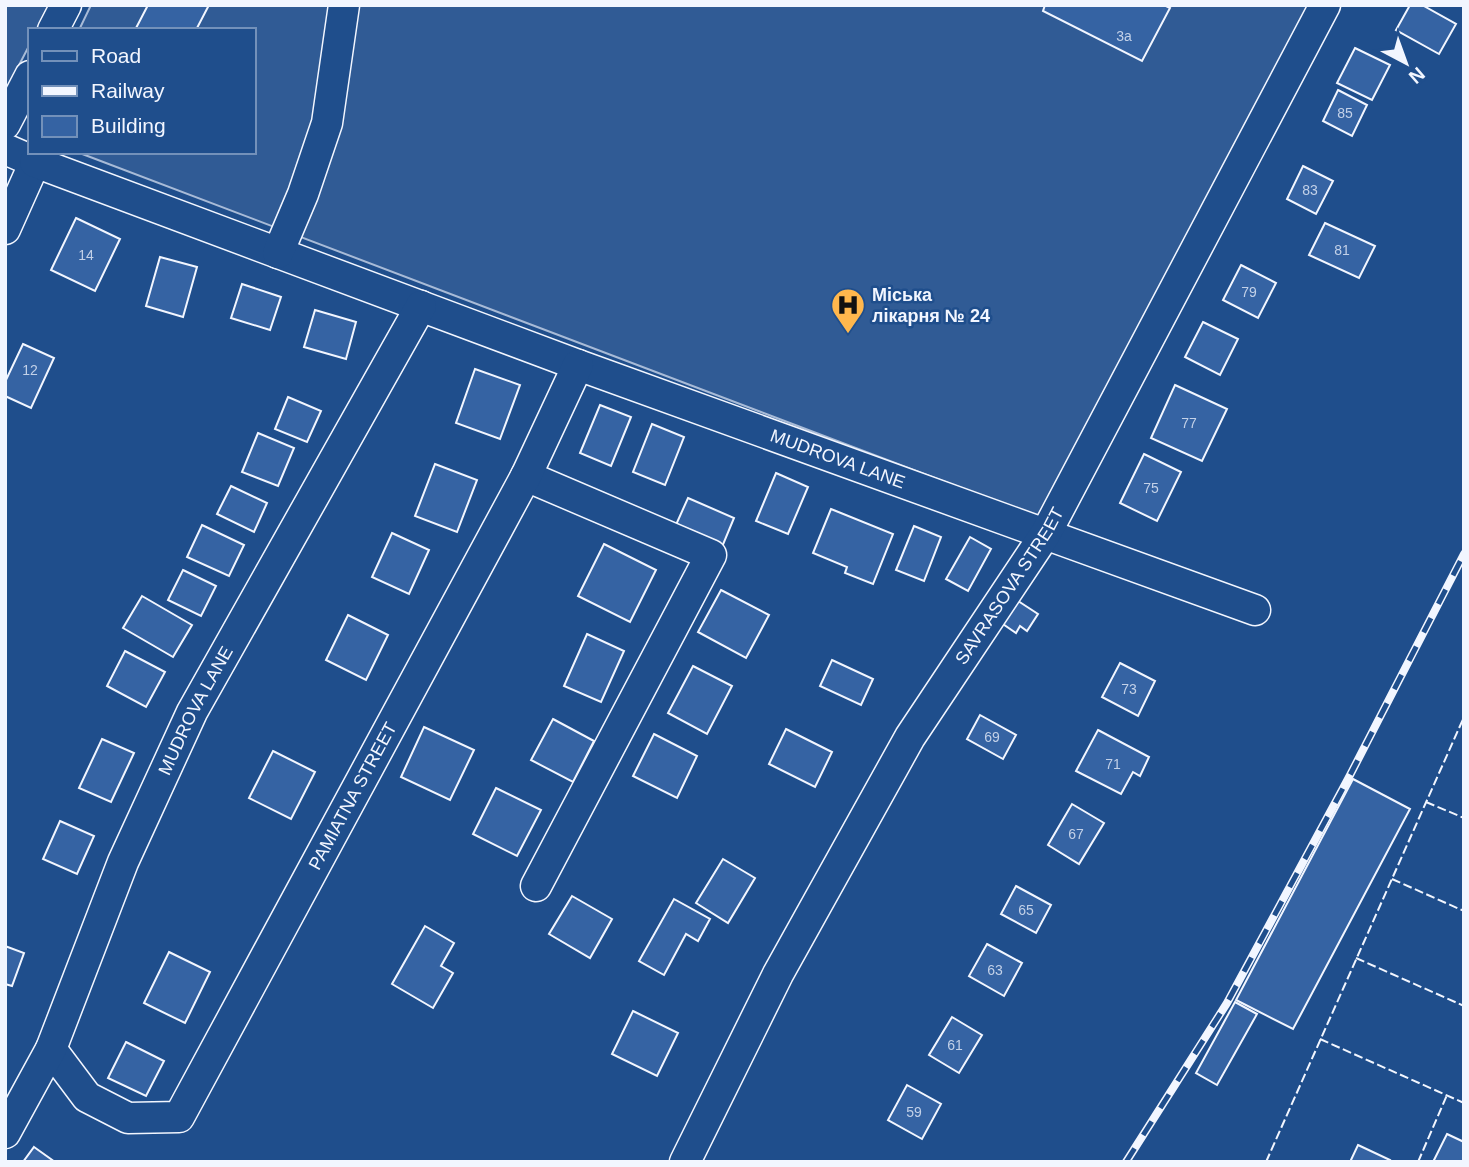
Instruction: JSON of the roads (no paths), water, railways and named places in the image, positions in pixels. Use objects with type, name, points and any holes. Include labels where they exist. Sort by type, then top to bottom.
[{"type":"street","points":[[54,28],[66,5]]},
{"type":"street","points":[[278,253],[303,194],[327,123],[344,5]]},
{"type":"street","name":"SAVRASOVA STREET","points":[[685,1162],[778,974],[910,737],[1046,533],[1325,5]]},
{"type":"street","points":[[5,124],[28,80]]},
{"type":"street","name":"MUDROVA LANE","points":[[5,149],[578,365],[1255,610]]},
{"type":"street","points":[[5,229],[36,162]]},
{"type":"street","name":"MUDROVA LANE","points":[[5,1133],[51,1049],[123,862],[192,712],[421,306]]},
{"type":"street","name":"PAMIATNA STREET","points":[[51,1049],[87,1097],[128,1118],[179,1117],[526,476],[578,365]]},
{"type":"street","points":[[526,476],[711,555],[537,886]]},
{"type":"railway","points":[[1126,1162],[1227,1003],[1348,779],[1464,554]]},
{"type":"place","name":"Міська лікарня № 24","points":[[848,335]]}]
